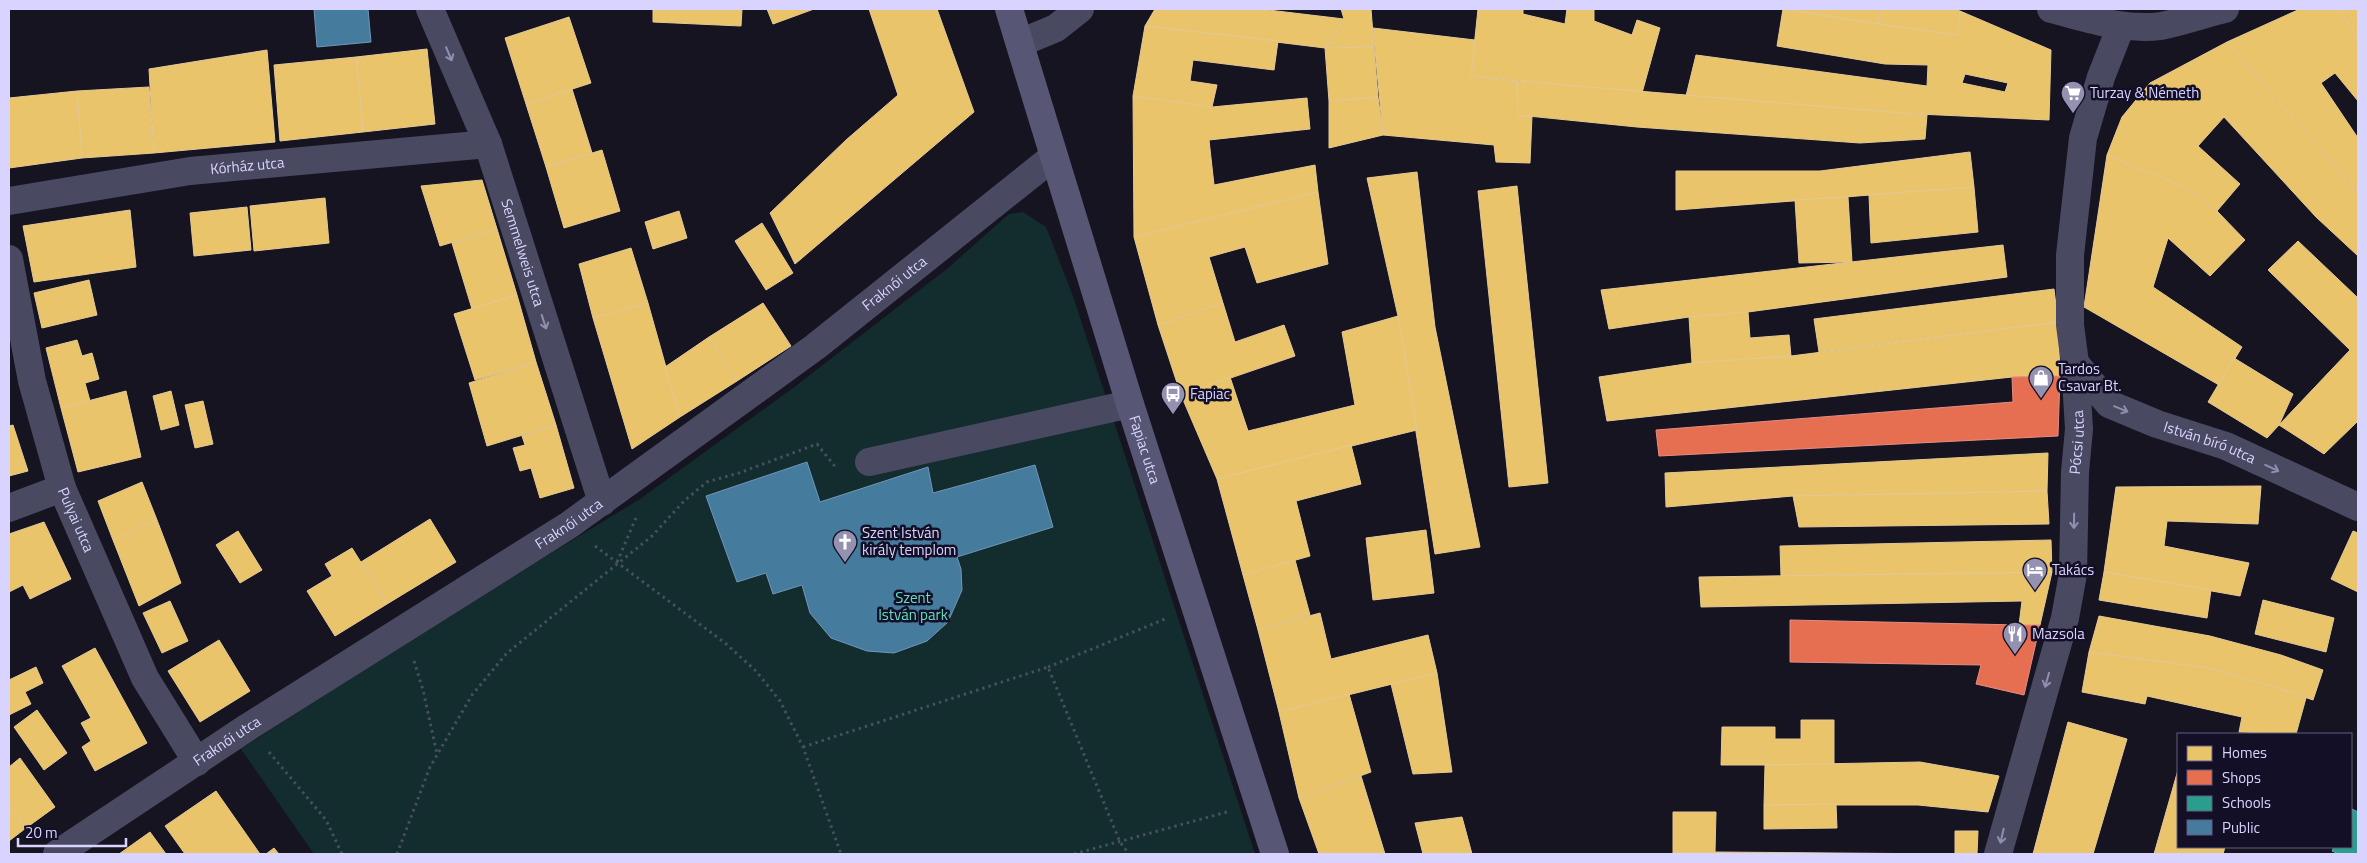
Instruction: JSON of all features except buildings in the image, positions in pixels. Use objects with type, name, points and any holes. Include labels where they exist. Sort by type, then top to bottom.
[{"type":"street","name":"Semmelweis utca","points":[[430,9],[488,144],[602,502]]},
{"type":"street","name":"Fapiac utca","points":[[1009,9],[1130,404],[1275,854]]},
{"type":"street","points":[[1020,42],[1056,28],[1080,9]]},
{"type":"street","points":[[2051,9],[2121,26],[2162,26],[2225,9]]},
{"type":"street","name":"Pócsi utca","points":[[1998,854],[2065,618],[2073,574],[2075,472],[2078,429],[2075,363],[2070,325],[2070,255],[2084,138],[2101,77],[2121,26]]},
{"type":"street","name":"Kórház utca","points":[[9,201],[190,171],[488,144]]},
{"type":"street","name":"Fraknói utca","points":[[57,854],[248,727],[569,525],[602,502],[815,347],[1053,157]]},
{"type":"street","name":"Pulyai utca","points":[[9,259],[32,380],[62,488],[145,678],[197,762]]},
{"type":"street","name":"István bíró utca","points":[[2075,363],[2109,404],[2157,424],[2226,446],[2358,508]]},
{"type":"street","points":[[869,462],[1130,404]]},
{"type":"street","points":[[9,508],[62,488]]},
{"type":"path","points":[[397,854],[406,826],[437,754],[472,695],[507,653],[652,536],[685,500],[706,482],[739,473],[817,444],[838,471],[869,462]]},
{"type":"path","points":[[569,525],[725,643],[756,671],[780,701],[803,747],[841,854]]},
{"type":"path","points":[[803,747],[1048,666],[1195,607]]},
{"type":"path","points":[[403,629],[423,690],[437,754]]},
{"type":"path","points":[[1048,666],[1120,842],[1129,854]]},
{"type":"path","points":[[248,727],[326,820],[342,854]]},
{"type":"path","points":[[1074,854],[1224,813],[1258,801]]},
{"type":"green space","name":"Szent István park","points":[[1023,212],[1046,227],[1073,296],[1255,854],[314,854],[241,749],[430,627],[640,499],[793,388],[948,268],[1009,214]]},
{"type":"place","name":"Turzay & Németh","points":[[2073,114]]},
{"type":"place","name":"Tardos Csavar Bt.","points":[[2041,399]]},
{"type":"place","name":"Fapiac","points":[[1173,415]]},
{"type":"place","name":"Szent István király templom","points":[[845,563]]},
{"type":"place","name":"Takács","points":[[2035,591]]},
{"type":"place","name":"Mazsola","points":[[2015,655]]}]
